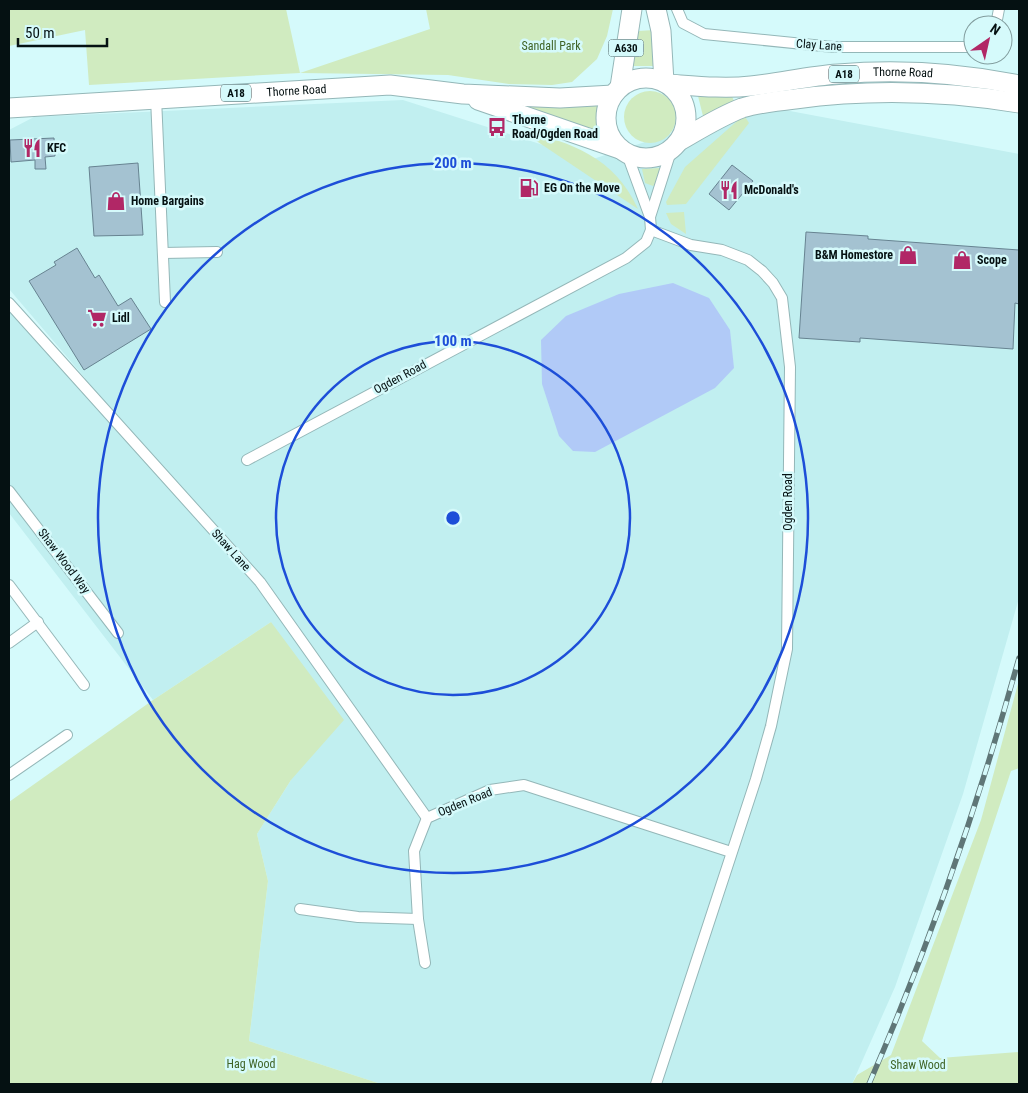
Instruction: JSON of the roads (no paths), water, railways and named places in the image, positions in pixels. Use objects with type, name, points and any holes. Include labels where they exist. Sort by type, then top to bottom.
[{"type":"highway","name":"A630","points":[[617,91],[632,9]]},
{"type":"highway","name":"A630","points":[[656,9],[661,31],[666,83]]},
{"type":"highway","name":"Thorne Road","points":[[666,83],[709,88],[750,86],[836,74],[858,73],[977,76],[1019,85]]},
{"type":"highway","points":[[641,78],[666,83],[680,95],[686,109],[686,125],[676,145],[649,159],[624,152],[611,138],[606,123],[607,108],[617,91],[641,78]]},
{"type":"highway","name":"Thorne Road","points":[[9,108],[390,84],[463,94],[560,98],[617,91]]},
{"type":"highway","name":"Thorne Road","points":[[676,145],[740,109],[754,104],[838,94],[921,93],[973,96],[1019,103]]},
{"type":"highway","name":"Thorne Road","points":[[463,94],[624,152]]},
{"type":"street","name":"Clay Lane","points":[[677,9],[683,23],[704,34],[833,47],[963,47]]},
{"type":"street","points":[[156,98],[164,302]]},
{"type":"street","points":[[650,217],[676,145]]},
{"type":"street","points":[[624,152],[650,217],[651,230]]},
{"type":"street","name":"Ogden Road","points":[[247,460],[626,258],[646,242],[651,230],[691,245],[722,250],[748,260],[773,283],[782,298],[790,367],[787,649],[771,726],[756,779],[656,1084]]},
{"type":"street","points":[[162,253],[217,252]]},
{"type":"street","name":"Shaw Lane","points":[[9,303],[260,582],[427,818]]},
{"type":"street","name":"Shaw Wood Way","points":[[9,491],[118,633]]},
{"type":"street","points":[[9,509],[18,502]]},
{"type":"street","points":[[9,585],[84,685]]},
{"type":"street","points":[[9,643],[38,622]]},
{"type":"street","points":[[9,775],[67,735]]},
{"type":"street","name":"Ogden Road","points":[[425,963],[418,919],[414,851],[427,818],[490,790],[524,785],[731,852]]},
{"type":"street","points":[[300,909],[358,917],[418,919]]},
{"type":"railway","points":[[869,1084],[912,980],[952,874],[1004,712],[1019,658]]},
{"type":"place","name":"Thorne Road/Ogden Road","points":[[497,127]]},
{"type":"place","name":"KFC","points":[[32,148]]},
{"type":"place","name":"EG On the Move","points":[[529,188]]},
{"type":"place","name":"McDonald's","points":[[729,190]]},
{"type":"place","name":"Home Bargains","points":[[116,201]]},
{"type":"place","name":"B&M Homestore","points":[[908,255]]},
{"type":"place","name":"Scope","points":[[962,260]]},
{"type":"place","name":"Lidl","points":[[97,318]]},
{"type":"park label","name":"Sandall Park","points":[[551,46]]},
{"type":"park label","name":"Hag Wood","points":[[251,1064]]},
{"type":"park label","name":"Shaw Wood","points":[[918,1065]]}]
